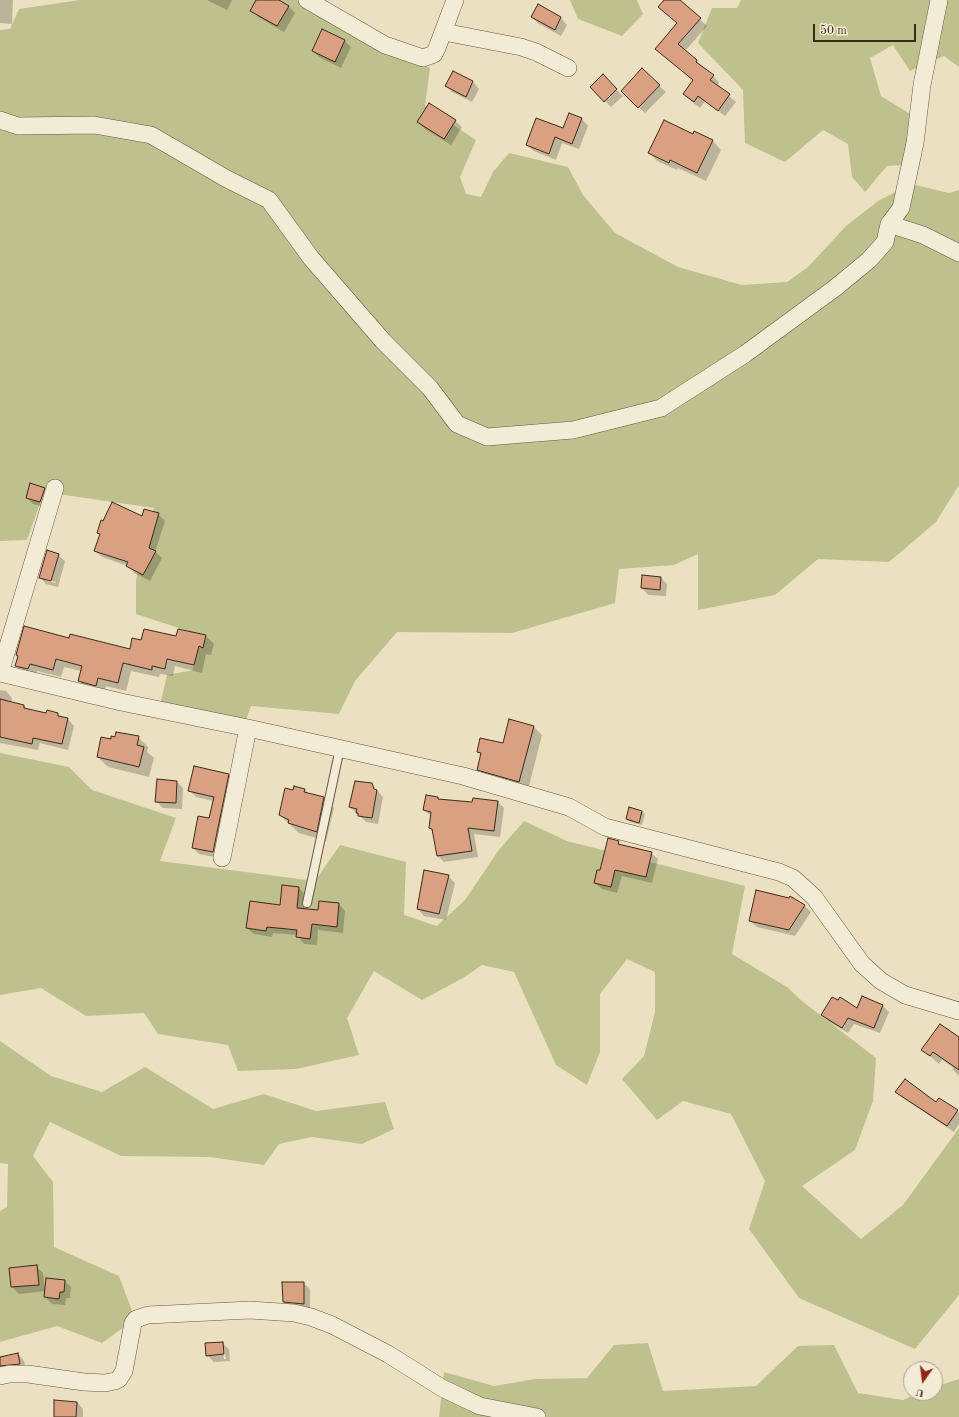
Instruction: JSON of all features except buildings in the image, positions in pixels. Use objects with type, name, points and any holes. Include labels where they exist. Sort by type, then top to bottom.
[{"type":"street","points":[[307,0],[385,45],[416,57],[429,57],[434,54],[444,32],[455,0]]},
{"type":"street","points":[[0,120],[18,126],[94,126],[151,135],[227,179],[269,200],[311,258],[383,340],[430,388],[457,424],[487,437],[573,430],[661,408],[745,354],[835,288],[868,260],[885,242],[889,224],[901,208],[915,143],[922,85],[939,0]]},
{"type":"street","points":[[444,32],[521,47],[536,52],[568,68]]},
{"type":"street","points":[[889,224],[923,235],[959,252]]},
{"type":"street","points":[[55,488],[0,673],[121,702],[248,728],[471,778],[569,806],[605,827],[779,872],[793,878],[814,896],[862,964],[880,981],[905,995],[959,1011]]},
{"type":"street","points":[[222,858],[248,728]]},
{"type":"street","points":[[0,1376],[9,1374],[28,1374],[84,1382],[105,1383],[119,1379],[124,1371],[132,1323],[136,1319],[148,1316],[250,1310],[294,1313],[311,1317],[332,1325],[388,1354],[442,1388],[480,1406],[537,1417]]},
{"type":"lane","points":[[308,903],[340,748]]},
{"type":"green space","points":[[80,0],[300,0],[308,11],[362,39],[430,68],[425,106],[476,140],[460,177],[466,194],[481,197],[493,172],[509,153],[568,167],[583,195],[615,233],[678,267],[742,285],[787,282],[808,267],[846,226],[878,201],[911,184],[949,193],[959,190],[959,485],[936,522],[889,562],[818,559],[775,595],[698,610],[698,554],[674,565],[619,569],[615,603],[512,633],[397,632],[355,681],[339,714],[251,706],[243,728],[159,709],[167,675],[193,670],[197,634],[136,614],[136,580],[154,508],[44,492],[27,540],[0,541],[0,30],[10,29],[19,9]]},
{"type":"green space","points":[[570,0],[637,0],[643,14],[622,36],[578,19]]},
{"type":"green space","points":[[741,0],[959,0],[959,67],[944,56],[910,71],[893,45],[870,58],[881,96],[910,114],[906,165],[887,166],[865,192],[852,177],[848,144],[823,130],[785,162],[745,143],[743,90],[698,43],[712,8],[737,8]]},
{"type":"green space","points":[[0,753],[69,767],[92,790],[176,818],[160,861],[315,881],[340,845],[406,862],[404,915],[437,926],[465,900],[498,851],[524,821],[567,841],[745,886],[732,954],[787,987],[802,1001],[876,1058],[873,1101],[855,1150],[802,1186],[861,1239],[903,1205],[959,1128],[959,1295],[915,1349],[799,1298],[749,1229],[765,1181],[731,1114],[683,1101],[657,1120],[622,1079],[644,1056],[655,1012],[655,972],[627,959],[600,994],[600,1052],[587,1085],[556,1065],[514,972],[482,965],[463,978],[422,1000],[374,971],[347,1018],[359,1055],[296,1069],[238,1071],[228,1045],[158,1034],[144,1013],[86,1016],[41,988],[0,995]]},
{"type":"green space","points":[[0,1041],[51,1076],[102,1092],[145,1067],[213,1109],[264,1094],[316,1111],[385,1102],[394,1129],[362,1144],[312,1137],[279,1144],[264,1165],[210,1157],[121,1156],[50,1122],[33,1156],[53,1182],[54,1247],[119,1276],[135,1319],[102,1343],[57,1326],[0,1342],[0,1211],[7,1207],[8,1164],[0,1163]]},
{"type":"green space","points":[[648,1343],[663,1391],[756,1386],[798,1346],[834,1345],[858,1393],[903,1401],[943,1401],[943,1384],[959,1379],[959,1417],[439,1417],[444,1372],[494,1386],[535,1379],[587,1378],[614,1345]]}]
